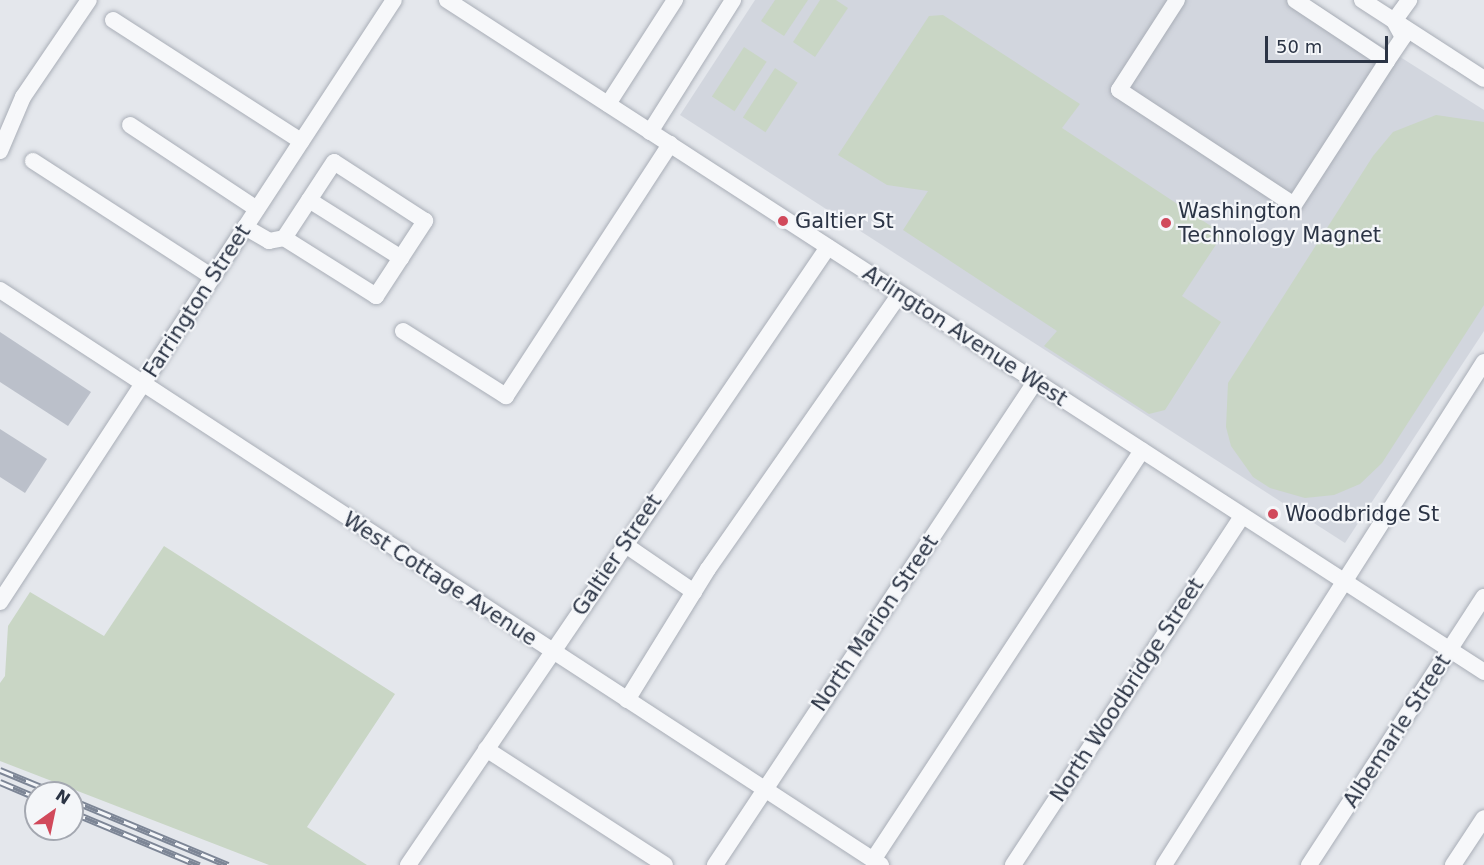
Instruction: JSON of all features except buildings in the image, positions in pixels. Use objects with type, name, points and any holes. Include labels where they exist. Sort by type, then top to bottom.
[{"type":"street","points":[[0,151],[23,97],[89,0]]},
{"type":"street","name":"Farrington Street","points":[[0,602],[394,0]]},
{"type":"street","name":"Arlington Avenue West","points":[[447,0],[1484,672]]},
{"type":"street","points":[[608,104],[675,0]]},
{"type":"street","points":[[650,132],[733,0]]},
{"type":"street","points":[[1177,0],[1119,90],[1294,205],[1403,37],[1394,21]]},
{"type":"street","points":[[1295,0],[1387,61]]},
{"type":"street","points":[[1362,0],[1484,79]]},
{"type":"street","points":[[1394,21],[1409,0]]},
{"type":"street","points":[[113,20],[301,141]]},
{"type":"street","points":[[130,125],[257,209]]},
{"type":"street","points":[[404,331],[506,396],[670,144]]},
{"type":"street","points":[[33,161],[212,277]]},
{"type":"street","points":[[245,227],[269,241],[284,238],[376,296],[425,221],[334,162],[284,238]]},
{"type":"street","points":[[309,200],[401,258]]},
{"type":"street","name":"Galtier Street","points":[[408,865],[551,651],[828,248]]},
{"type":"street","name":"West Cottage Avenue","points":[[0,290],[877,862]]},
{"type":"street","points":[[627,700],[694,592],[900,294]]},
{"type":"street","points":[[1164,865],[1484,362]]},
{"type":"street","name":"North Marion Street","points":[[715,865],[1035,382]]},
{"type":"street","points":[[877,862],[1142,450]]},
{"type":"street","name":"North Woodbridge Street","points":[[1012,865],[1242,516]]},
{"type":"street","points":[[624,544],[694,592]]},
{"type":"street","name":"Albemarle Street","points":[[1309,865],[1484,597]]},
{"type":"street","points":[[486,749],[665,865]]},
{"type":"street","points":[[1453,865],[1484,818]]},
{"type":"shaded area","name":"Washington Technology Magnet","points":[[755,0],[1310,0],[1484,110],[1484,331],[1345,543],[680,115]]},
{"type":"green space","points":[[775,0],[808,0],[784,36],[761,21]]},
{"type":"green space","points":[[820,0],[836,0],[848,8],[815,57],[793,42]]},
{"type":"green space","points":[[943,15],[1080,104],[1062,128],[1223,234],[1182,296],[1221,322],[1165,410],[1149,414],[1044,346],[1057,331],[903,230],[928,191],[887,185],[838,155],[929,16]]},
{"type":"green space","points":[[744,47],[767,62],[735,111],[712,96]]},
{"type":"green space","points":[[775,68],[798,83],[766,132],[743,117]]},
{"type":"green space","points":[[1436,115],[1484,122],[1484,305],[1382,463],[1360,484],[1334,495],[1305,498],[1270,488],[1253,477],[1231,446],[1226,427],[1228,383],[1373,156],[1393,132]]},
{"type":"green space","points":[[164,546],[395,694],[307,827],[367,865],[269,865],[84,793],[84,781],[52,781],[0,761],[0,683],[5,676],[8,626],[30,592],[104,636]]},
{"type":"railway","points":[[0,770],[27,781]]},
{"type":"railway","points":[[0,782],[24,792]]},
{"type":"railway","points":[[84,805],[228,865]]},
{"type":"railway","points":[[84,817],[199,865]]},
{"type":"place","name":"Galtier St","points":[[783,221]]},
{"type":"place","name":"Washington Technology Magnet","points":[[1166,223]]},
{"type":"place","name":"Woodbridge St","points":[[1273,514]]}]
